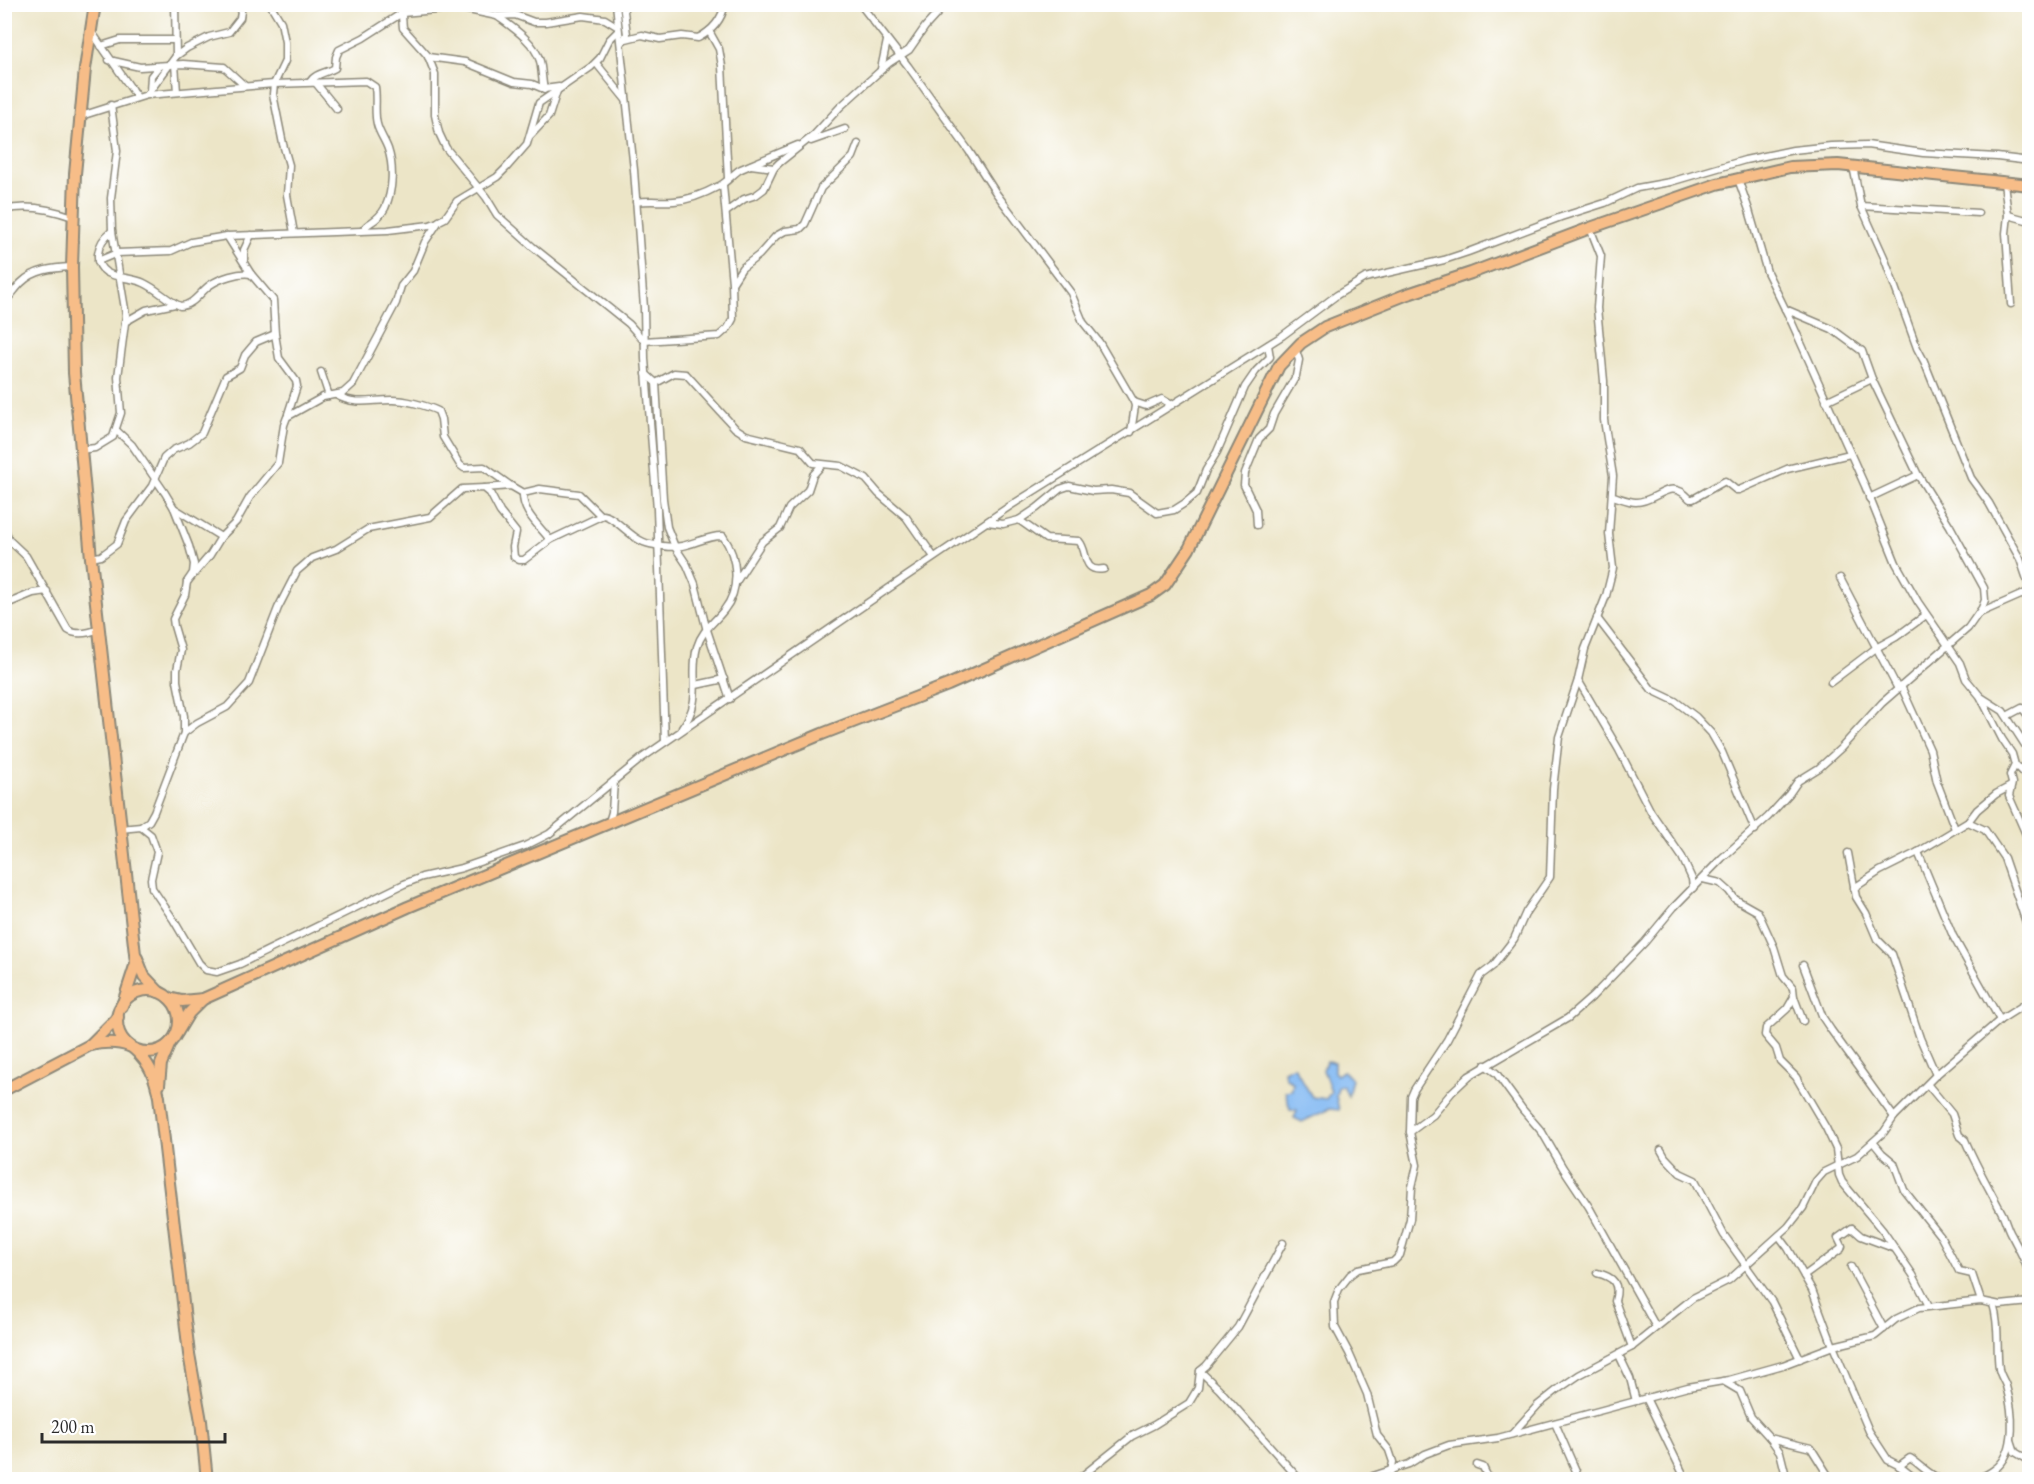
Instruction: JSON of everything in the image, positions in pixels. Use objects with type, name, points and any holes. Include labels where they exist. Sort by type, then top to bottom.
[{"type":"main road","points":[[95,4],[80,116],[73,217],[74,373],[91,558],[135,952],[134,972],[120,1011],[118,1028],[122,1038],[144,1058],[151,1069],[159,1097]]},
{"type":"main road","points":[[90,1046],[130,997],[140,992],[152,991],[182,1001],[203,999],[408,907],[822,734],[948,685],[1151,595],[1165,585],[1189,549],[1279,366],[1295,348],[1326,327],[1590,228],[1738,178],[1790,167],[1853,166],[2030,185]]},
{"type":"main road","points":[[135,952],[144,976],[176,1008],[179,1021],[177,1033]]},
{"type":"main road","points":[[203,999],[189,1013],[170,1043],[159,1073],[159,1097],[189,1354],[201,1421],[207,1479]]},
{"type":"main road","points":[[4,1090],[90,1046],[103,1042],[120,1043],[146,1052],[159,1050],[170,1043]]},
{"type":"street","points":[[148,93],[173,64],[176,56],[175,4]]},
{"type":"street","points":[[270,4],[281,22],[285,42],[285,61],[274,84],[274,101],[288,161],[287,195],[294,233]]},
{"type":"street","points":[[401,4],[403,28],[428,56],[436,81],[434,102],[439,133],[446,148],[496,215],[629,324],[644,341]]},
{"type":"street","points":[[616,4],[621,14],[644,308],[646,374],[654,454],[665,742]]},
{"type":"street","points":[[428,56],[465,62],[514,82],[532,84],[545,92],[557,91],[596,63],[618,29],[623,4]]},
{"type":"street","points":[[313,82],[312,79],[321,73],[335,68],[339,50],[363,38],[402,13],[459,8],[497,16],[515,15],[539,22],[583,16],[605,19],[621,14],[631,4]]},
{"type":"street","points":[[623,41],[642,35],[660,39],[682,36],[698,38],[709,31],[720,19],[725,4]]},
{"type":"street","points":[[734,4],[749,5]]},
{"type":"street","points":[[860,4],[1071,293],[1083,322],[1099,342],[1134,402],[1131,432]]},
{"type":"street","points":[[726,213],[744,199],[759,193],[766,185],[774,168],[807,142],[849,98],[889,63],[912,47],[925,27],[946,4]]},
{"type":"street","points":[[176,56],[209,37],[229,32],[237,24],[243,7]]},
{"type":"street","points":[[497,16],[519,33],[534,49],[539,60],[545,92],[537,106],[530,136]]},
{"type":"street","points":[[605,19],[618,29],[623,41]]},
{"type":"street","points":[[709,31],[718,49],[722,66],[728,178]]},
{"type":"street","points":[[90,32],[137,97]]},
{"type":"street","points":[[101,46],[120,40],[175,40]]},
{"type":"street","points":[[881,71],[887,41]]},
{"type":"street","points":[[109,60],[131,67],[173,64],[224,67],[245,86]]},
{"type":"street","points":[[596,63],[626,99]]},
{"type":"street","points":[[173,64],[177,92]]},
{"type":"street","points":[[148,93],[152,76],[160,66]]},
{"type":"street","points":[[80,116],[148,93],[274,84],[366,81],[375,87],[376,122],[389,152],[391,185],[390,195],[381,215],[363,230]]},
{"type":"street","points":[[313,82],[337,109]]},
{"type":"street","points":[[545,92],[566,86]]},
{"type":"street","points":[[98,261],[117,253],[171,251],[191,242],[227,236],[388,230],[430,225],[445,218],[457,201],[502,173],[530,136],[549,116],[557,91]]},
{"type":"street","points":[[80,450],[95,448],[106,443],[117,431],[121,414],[118,377],[125,309],[112,231],[111,198],[117,151],[111,105]]},
{"type":"street","points":[[636,202],[653,199],[676,201],[698,195],[723,185],[734,173],[750,164],[845,129]]},
{"type":"street","points":[[732,283],[742,268],[759,255],[776,236],[785,231],[800,229],[806,224],[821,188],[853,157],[858,144]]},
{"type":"street","points":[[141,827],[151,835],[157,852],[151,879],[152,888],[174,919],[199,963],[206,970],[217,972],[240,964],[413,881],[462,868],[538,841],[665,742],[934,557],[1268,345],[1365,278],[1444,260],[1605,202],[1636,188],[1670,182],[1753,158],[1811,147],[1867,145],[1923,153],[2030,161]]},
{"type":"street","points":[[750,164],[774,168]]},
{"type":"street","points":[[1853,166],[1860,206],[1881,250],[1917,348],[1971,478],[1985,497],[2020,559],[2030,590],[1977,614]]},
{"type":"street","points":[[1738,178],[1767,272],[1850,454],[1896,563],[1926,615],[1960,663],[1966,679],[1980,696],[1996,729],[2012,754],[2014,765],[2010,775],[2012,786],[2009,796],[2028,839],[2030,849]]},
{"type":"street","points":[[2004,183],[2008,215],[2006,233],[2011,304]]},
{"type":"street","points":[[644,341],[719,336],[728,328],[733,319],[723,185]]},
{"type":"street","points":[[1860,206],[1978,213]]},
{"type":"street","points":[[4,210],[25,208],[53,210],[73,217]]},
{"type":"street","points":[[2008,215],[2030,221]]},
{"type":"street","points":[[287,417],[328,396],[350,388],[357,379],[396,303],[401,286],[413,271],[424,242],[439,221]]},
{"type":"street","points":[[1391,1471],[1393,1459],[1377,1435],[1367,1394],[1347,1348],[1335,1328],[1334,1302],[1339,1289],[1358,1269],[1393,1262],[1400,1255],[1410,1219],[1412,1186],[1417,1165],[1410,1132],[1411,1097],[1447,1040],[1478,980],[1485,971],[1493,966],[1514,939],[1526,912],[1551,877],[1553,789],[1557,748],[1585,649],[1606,596],[1612,568],[1609,534],[1613,476],[1604,420],[1604,381],[1597,308],[1601,256],[1590,228]]},
{"type":"street","points":[[112,231],[101,242],[98,261],[100,266],[107,273],[142,282],[176,304],[185,306],[214,282],[240,273],[251,274]]},
{"type":"street","points":[[240,273],[244,263],[244,250],[251,235]]},
{"type":"street","points":[[187,582],[210,555],[221,537],[236,522],[250,497],[278,463],[284,425],[293,404],[297,386],[296,381],[279,358],[274,334],[273,300],[251,274],[227,236]]},
{"type":"street","points":[[4,302],[19,285],[33,274],[50,269],[72,267]]},
{"type":"street","points":[[125,322],[146,310],[176,304]]},
{"type":"street","points":[[1410,1132],[1433,1115],[1460,1083],[1485,1065],[1568,1017],[1584,1003],[1645,942],[1674,907],[1731,848],[1755,830],[1784,800],[1798,781],[1819,768],[1899,687],[1968,628],[1985,600],[1984,588],[1950,526],[1918,475],[1872,379],[1863,353],[1832,329],[1785,309]]},
{"type":"street","points":[[91,558],[101,556],[117,544],[126,522],[144,499],[168,453],[202,433],[226,376],[240,368],[245,355],[256,342],[274,334]]},
{"type":"street","points":[[987,522],[1003,524],[1019,520],[1060,489],[1069,486],[1093,491],[1111,490],[1130,493],[1157,513],[1174,510],[1193,497],[1201,484],[1245,387],[1270,357],[1268,345]]},
{"type":"street","points":[[1257,525],[1256,510],[1244,485],[1245,472],[1259,439],[1269,429],[1274,414],[1296,376],[1299,360],[1295,348]]},
{"type":"street","points":[[321,372],[328,396]]},
{"type":"street","points":[[656,383],[674,373],[686,374],[728,422],[740,432],[755,438],[800,448],[810,462],[841,466],[866,479],[879,494],[906,517],[934,557]]},
{"type":"street","points":[[646,374],[656,383],[665,515],[675,547],[691,572],[706,627],[730,699]]},
{"type":"street","points":[[1826,401],[1872,379]]},
{"type":"street","points":[[336,395],[346,401],[362,403],[400,401],[438,411],[443,436],[464,468],[484,467],[523,493],[540,489],[579,494],[600,515]]},
{"type":"street","points":[[1134,402],[1146,406],[1162,399],[1172,405]]},
{"type":"street","points":[[117,431],[132,445],[174,508],[193,555],[193,573],[187,582],[185,595],[173,619],[181,650],[177,681],[184,733],[149,821],[141,827],[120,830]]},
{"type":"street","points":[[1612,496],[1637,502],[1659,493],[1675,490],[1682,491],[1693,499],[1725,481],[1739,490],[1767,476],[1797,466],[1850,454]]},
{"type":"street","points":[[677,734],[690,712],[696,685],[697,645],[706,627],[726,608],[736,582],[760,544],[780,528],[789,508],[808,490],[813,475],[822,465]]},
{"type":"street","points":[[1869,498],[1918,475]]},
{"type":"street","points":[[184,733],[197,723],[227,707],[243,692],[254,674],[278,608],[297,571],[312,558],[336,549],[368,529],[430,516],[462,489],[511,486]]},
{"type":"street","points":[[484,488],[490,493],[500,512],[514,527],[516,536],[513,547],[514,557],[524,560],[550,540],[600,515],[609,516],[621,528],[639,540],[658,546],[675,547],[714,536],[723,536],[734,566],[736,582]]},
{"type":"street","points":[[523,493],[522,501],[526,510],[550,540]]},
{"type":"street","points":[[174,508],[221,537]]},
{"type":"street","points":[[1019,520],[1046,538],[1079,541],[1089,566],[1098,570],[1104,569]]},
{"type":"street","points":[[4,527],[9,540],[26,556],[68,630],[75,634],[99,629]]},
{"type":"street","points":[[1840,578],[1930,750],[1937,782],[1955,830]]},
{"type":"street","points":[[4,605],[33,593],[47,591]]},
{"type":"street","points":[[1831,682],[1876,648],[1896,637],[1926,615]]},
{"type":"street","points":[[1597,618],[1652,690],[1675,700],[1711,733],[1722,752],[1755,830]]},
{"type":"street","points":[[696,685],[724,680]]},
{"type":"street","points":[[1578,680],[1652,812],[1682,857],[1692,879],[1693,888]]},
{"type":"street","points":[[1980,696],[2001,709],[2028,747],[2012,754]]},
{"type":"street","points":[[2007,716],[2022,708],[2030,718]]},
{"type":"street","points":[[2014,765],[2030,780]]},
{"type":"street","points":[[609,822],[614,780]]},
{"type":"street","points":[[1854,888],[1968,822],[1977,810],[1996,794],[2012,786]]},
{"type":"street","points":[[1968,822],[1983,828],[2004,858],[2030,934]]},
{"type":"street","points":[[1918,852],[1953,936],[2000,1020]]},
{"type":"street","points":[[1848,853],[1856,897],[1877,939],[1892,954],[1920,1038],[1936,1075]]},
{"type":"street","points":[[1703,879],[1720,884],[1735,899],[1758,912],[1774,947],[1783,976],[1793,988],[1803,1021]]},
{"type":"street","points":[[1803,965],[1820,1011],[1830,1030],[1894,1117]]},
{"type":"street","points":[[1794,997],[1787,1009],[1766,1028],[1765,1035],[1776,1048],[1780,1062],[1794,1074],[1826,1128],[1836,1149],[1842,1182],[1874,1218],[1913,1275],[1929,1306]]},
{"type":"street","points":[[1511,1434],[1538,1405],[1557,1390],[1579,1375],[1632,1347],[1693,1299],[1729,1280],[1779,1236],[1803,1208],[1819,1177],[1838,1164],[1857,1156],[1936,1075],[1953,1063],[2000,1020],[2030,1001]]},
{"type":"street","points":[[1485,1065],[1496,1073],[1542,1132],[1589,1207],[1656,1326]]},
{"type":"street","points":[[1928,1085],[1952,1114],[1959,1135],[1965,1140],[2017,1243],[2030,1278]]},
{"type":"street","points":[[1873,1142],[1894,1163],[1904,1190],[1941,1237],[1959,1271],[1971,1273],[1982,1301]]},
{"type":"street","points":[[1661,1150],[1680,1173],[1695,1180],[1725,1235],[1781,1317],[1800,1359]]},
{"type":"street","points":[[1804,1276],[1841,1249],[1838,1238],[1852,1228],[1861,1236],[1894,1248]]},
{"type":"street","points":[[1779,1236],[1812,1290],[1869,1431],[1888,1460],[1917,1479]]},
{"type":"street","points":[[1077,1479],[1132,1436],[1189,1403],[1198,1388],[1200,1371],[1238,1327],[1283,1243]]},
{"type":"street","points":[[1851,1267],[1884,1329]]},
{"type":"street","points":[[1598,1273],[1614,1280],[1617,1286],[1616,1301],[1632,1347]]},
{"type":"street","points":[[1361,1479],[1409,1464],[1442,1447],[1491,1440],[1800,1359],[1833,1346],[1875,1336],[1896,1319],[1929,1306],[1982,1301],[1993,1304],[2030,1302]]},
{"type":"street","points":[[1975,1479],[2001,1464],[2010,1439],[2012,1415],[2006,1383],[1999,1366],[1999,1336],[1993,1304]]},
{"type":"street","points":[[1619,1355],[1630,1378],[1636,1401]]},
{"type":"street","points":[[1200,1371],[1300,1479]]},
{"type":"street","points":[[1723,1381],[1740,1391],[1750,1417],[1770,1438],[1782,1457],[1787,1479]]},
{"type":"street","points":[[1646,1398],[1686,1479]]},
{"type":"street","points":[[1555,1423],[1580,1479]]},
{"type":"street","points":[[1770,1438],[1814,1450],[1832,1479]]},
{"type":"street","points":[[2010,1439],[2015,1452],[2030,1461]]},
{"type":"street","points":[[1899,1466],[1910,1458],[1920,1463],[1934,1477],[1942,1479]]},
{"type":"street","points":[[1477,1465],[1483,1467],[1489,1479]]},
{"type":"water","points":[[1326,1061],[1334,1062],[1334,1072],[1337,1075],[1343,1071],[1352,1079],[1348,1096],[1343,1086],[1338,1087],[1336,1096],[1339,1110],[1329,1109],[1302,1122],[1294,1118],[1297,1110],[1290,1109],[1285,1091],[1292,1090],[1293,1083],[1285,1077],[1284,1071],[1294,1066],[1312,1097],[1326,1099],[1331,1092],[1323,1070]]}]
